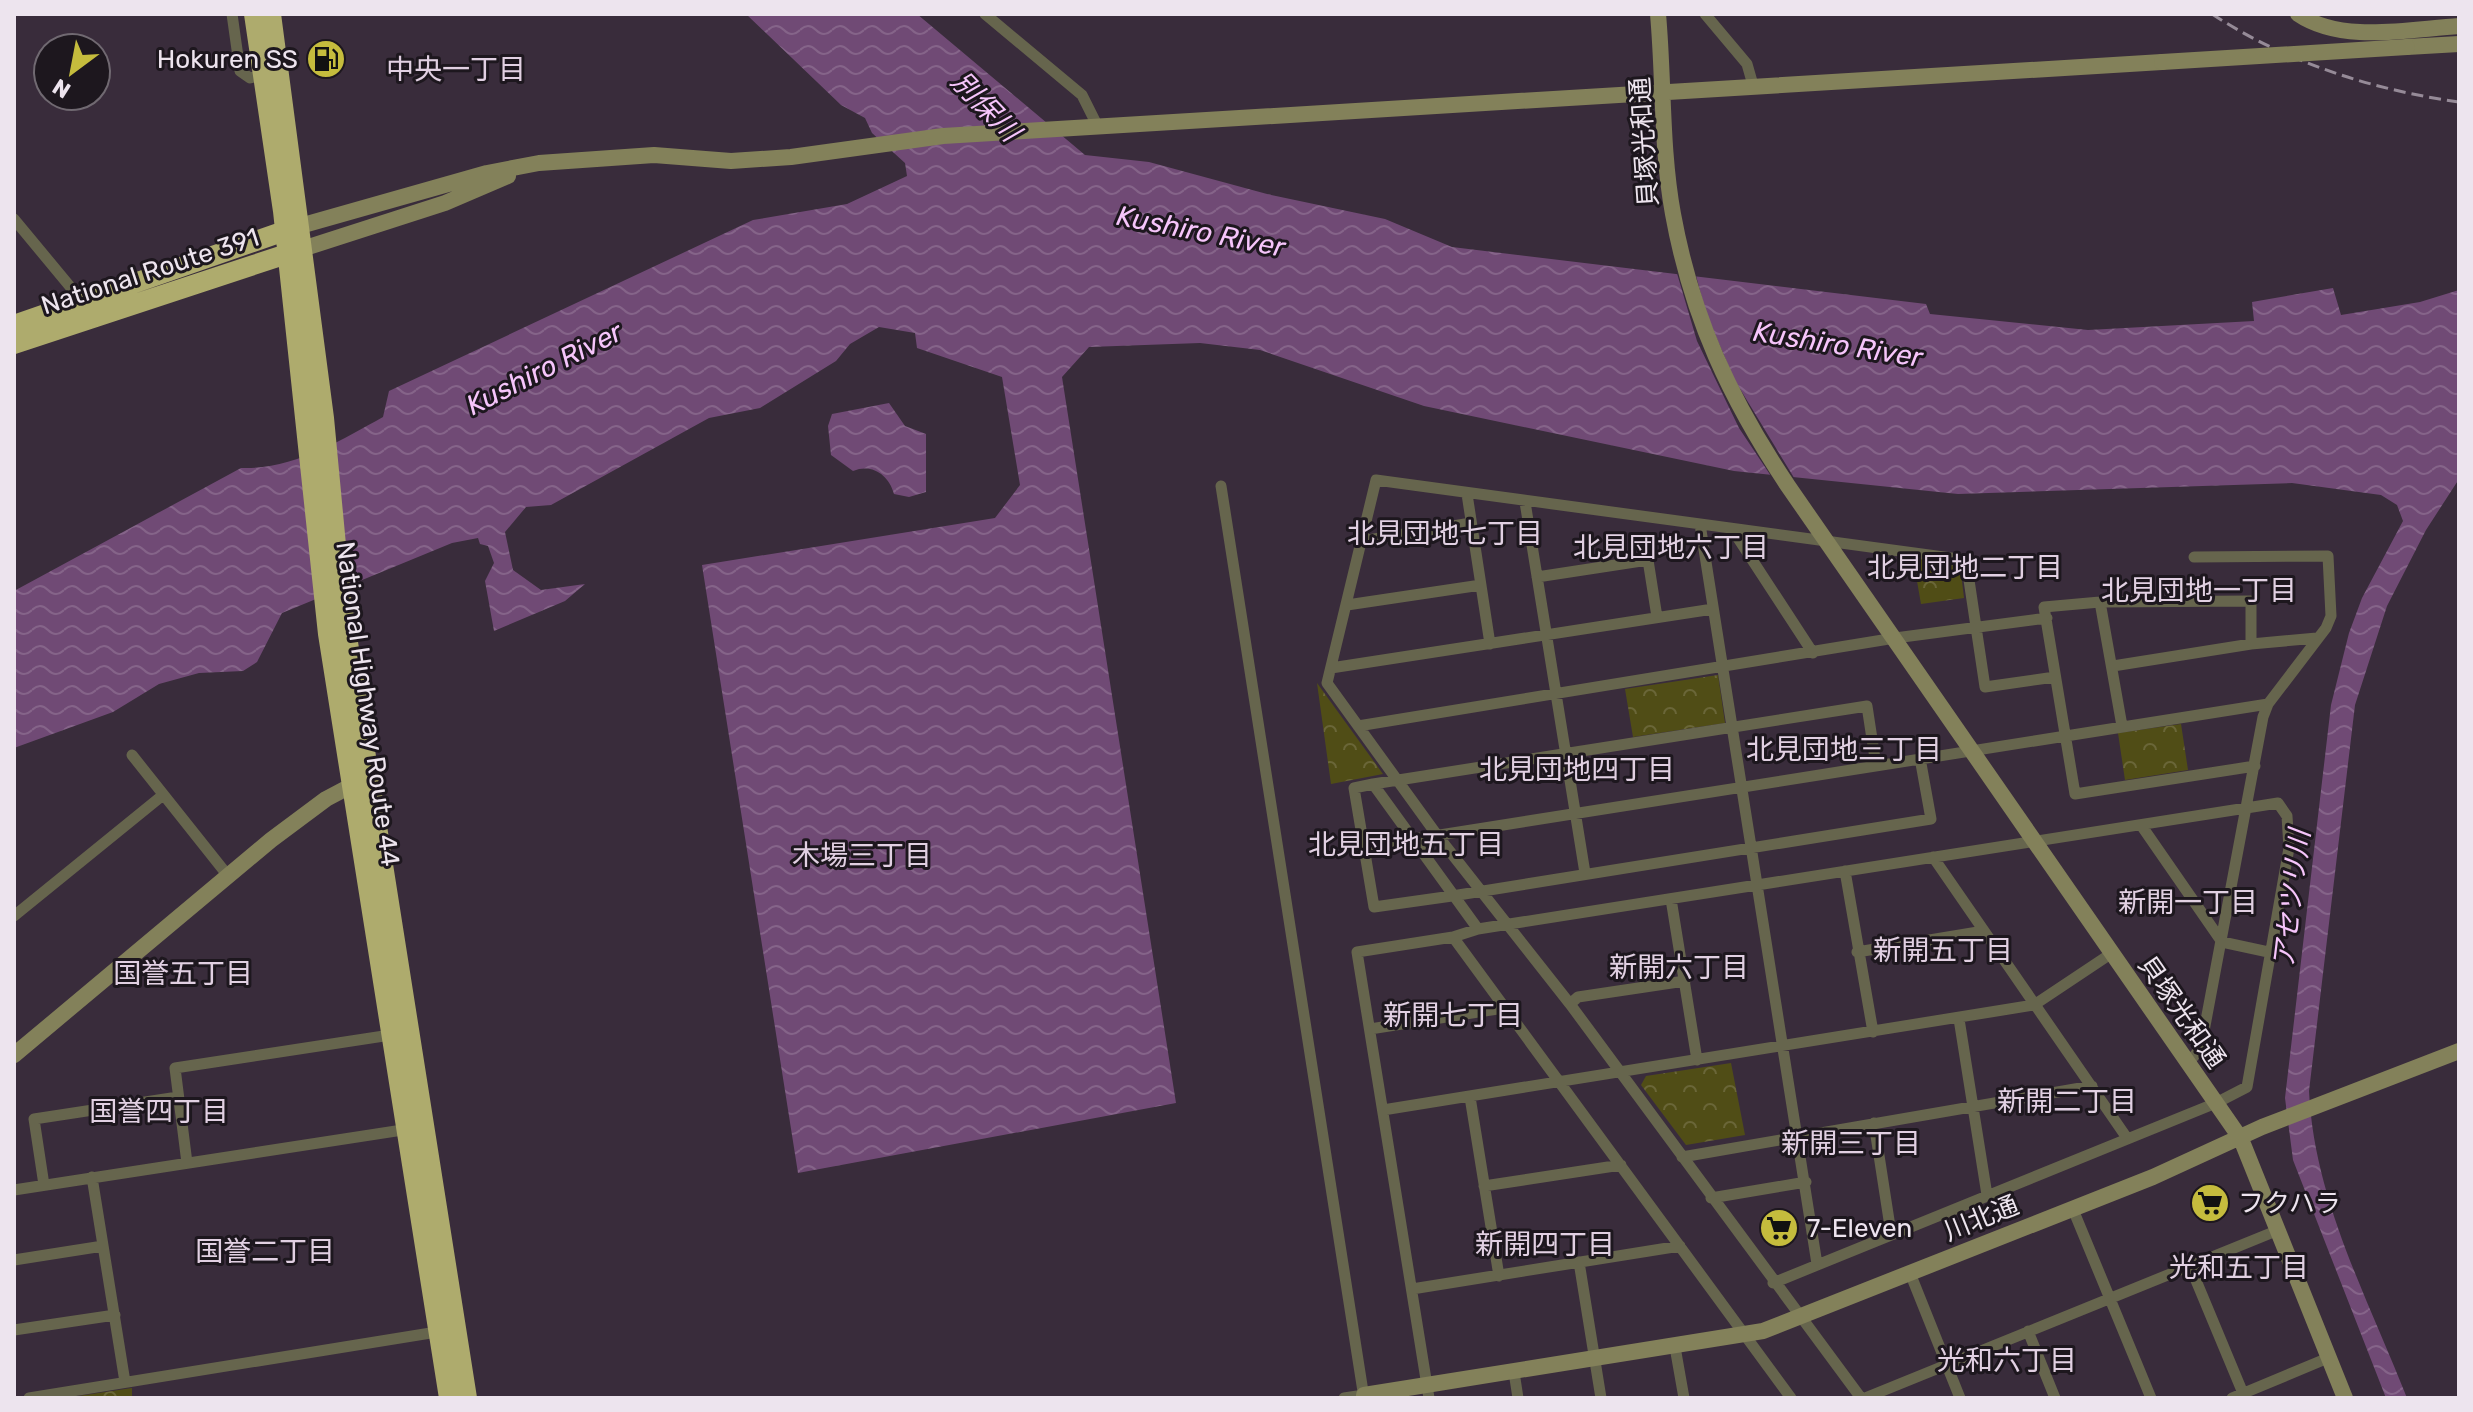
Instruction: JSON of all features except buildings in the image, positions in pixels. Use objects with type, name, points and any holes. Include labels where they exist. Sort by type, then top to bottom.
[{"type":"highway","name":"National Highway Route 44","points":[[254,14],[271,73]]},
{"type":"highway","name":"National Highway Route 44","points":[[271,14],[271,73],[315,421],[333,601],[446,1330],[449,1398]]},
{"type":"highway","points":[[14,325],[292,228]]},
{"type":"highway","name":"National Route 391","points":[[14,344],[295,251]]},
{"type":"highway","name":"National Highway Route 44","points":[[446,1330],[467,1398]]},
{"type":"street","points":[[232,14],[240,71],[250,78],[271,73]]},
{"type":"street","points":[[985,14],[1082,95],[1098,127]]},
{"type":"street","name":"貝塚光和通","points":[[1658,14],[1672,211],[1684,266],[1714,360],[1741,411],[1788,486],[2241,1139],[2345,1398]]},
{"type":"street","points":[[1705,14],[1747,64],[1753,85]]},
{"type":"street","points":[[2298,14],[2333,29],[2352,31],[2459,26]]},
{"type":"street","points":[[292,228],[487,173],[539,163],[654,155],[731,161],[776,158],[868,143],[1076,128],[2459,44]]},
{"type":"street","points":[[295,251],[445,203],[539,163]]},
{"type":"street","points":[[14,219],[82,301]]},
{"type":"street","points":[[2055,677],[1985,687],[1966,560],[1376,480],[1327,683],[1437,835],[1570,1004],[1773,1283],[1802,1316],[1863,1398],[2276,1231]]},
{"type":"street","points":[[1221,486],[1364,1396],[1344,1398]]},
{"type":"street","points":[[1467,494],[1490,644]]},
{"type":"street","points":[[1525,502],[1585,873]]},
{"type":"street","points":[[1362,541],[1471,523]]},
{"type":"street","points":[[1700,524],[1817,1264]]},
{"type":"street","points":[[1732,529],[1813,653]]},
{"type":"street","points":[[2188,1064],[2201,1047],[2268,704],[2326,628],[2331,616],[2328,556],[2194,557]]},
{"type":"street","points":[[1537,577],[1648,560],[1657,617]]},
{"type":"street","points":[[1347,605],[1481,585]]},
{"type":"street","points":[[2251,644],[2251,601],[2100,602],[2044,607],[2075,794],[2255,766]]},
{"type":"street","points":[[2100,602],[2122,726]]},
{"type":"street","points":[[1331,668],[1713,609]]},
{"type":"street","points":[[1358,726],[1895,638],[2047,618]]},
{"type":"street","points":[[2113,666],[2251,644],[2317,638]]},
{"type":"street","points":[[1364,847],[2268,704]]},
{"type":"street","points":[[1876,765],[1867,706],[1354,788],[1374,907],[1931,819],[1920,758]]},
{"type":"street","points":[[132,755],[229,877]]},
{"type":"street","points":[[14,1055],[271,840],[360,781]]},
{"type":"street","points":[[1373,784],[1478,929]]},
{"type":"street","points":[[14,916],[163,795]]},
{"type":"street","points":[[1428,1392],[1357,952],[1453,937],[1478,929],[2278,803],[2287,816],[2289,848],[2273,953],[2247,1087],[2216,1103],[1773,1283]]},
{"type":"street","points":[[2141,825],[2222,942],[2273,953]]},
{"type":"street","points":[[1933,857],[2127,1138]]},
{"type":"street","points":[[1845,871],[1873,1032]]},
{"type":"street","points":[[1671,899],[1697,1060]]},
{"type":"street","points":[[1857,952],[1984,931]]},
{"type":"street","points":[[1453,937],[1791,1398]]},
{"type":"street","points":[[1383,1110],[2034,1005],[2112,953]]},
{"type":"street","points":[[1570,1004],[1578,997],[1685,981]]},
{"type":"street","points":[[1370,1029],[1504,1008]]},
{"type":"street","points":[[1959,1019],[1987,1195]]},
{"type":"street","points":[[187,1163],[175,1068],[401,1033]]},
{"type":"street","name":"川北通","points":[[1364,1396],[1428,1392],[1514,1372],[1745,1335],[1802,1316],[2241,1139],[2262,1127],[2459,1051]]},
{"type":"street","points":[[1682,1157],[2092,1086]]},
{"type":"street","points":[[44,1185],[34,1119],[178,1097]]},
{"type":"street","points":[[1470,1097],[1499,1276]]},
{"type":"street","points":[[1874,1123],[1891,1233]]},
{"type":"street","points":[[14,1190],[416,1128]]},
{"type":"street","points":[[1484,1186],[1621,1165]]},
{"type":"street","points":[[92,1177],[125,1382]]},
{"type":"street","points":[[1711,1198],[1806,1182]]},
{"type":"street","points":[[2072,1207],[2151,1398]]},
{"type":"street","points":[[14,1260],[103,1246]]},
{"type":"street","points":[[1412,1289],[1680,1246]]},
{"type":"street","points":[[1579,1262],[1601,1398]]},
{"type":"street","points":[[2190,1266],[2240,1397],[2328,1358]]},
{"type":"street","points":[[1910,1273],[1960,1398]]},
{"type":"street","points":[[14,1330],[115,1315]]},
{"type":"street","points":[[29,1398],[446,1330]]},
{"type":"street","points":[[2028,1331],[2055,1398]]},
{"type":"street","points":[[1675,1347],[1684,1398]]},
{"type":"street","points":[[1514,1372],[1518,1398]]},
{"type":"green space","points":[[1913,558],[1960,564],[1964,598],[1921,604]]},
{"type":"green space","points":[[1718,675],[1725,723],[1633,737],[1625,689]]},
{"type":"green space","points":[[1317,683],[1383,774],[1331,784]]},
{"type":"green space","points":[[2181,724],[2188,770],[2125,780],[2118,733]]},
{"type":"green space","points":[[1731,1063],[1745,1135],[1686,1145],[1641,1085],[1646,1076]]},
{"type":"green space","points":[[132,1388],[132,1398],[65,1398]]},
{"type":"water","points":[[746,14],[917,14],[1085,155],[1149,162],[1267,194],[1385,219],[1452,247],[1926,304],[1930,314],[2088,330],[2254,321],[2252,302],[2333,288],[2341,315],[2420,302],[2459,290],[2459,479],[2426,530],[2387,606],[2355,705],[2309,1091],[2313,1131],[2332,1209],[2407,1398],[2386,1398],[2293,1160],[2285,1098],[2331,705],[2349,633],[2362,598],[2403,521],[2397,505],[2381,495],[2292,483],[1958,494],[1734,471],[1424,406],[1260,350],[1200,343],[1089,347],[1062,377],[1176,1103],[798,1173],[702,565],[995,518],[1020,485],[1002,377],[917,348],[915,333],[879,327],[850,344],[836,361],[760,408],[709,418],[551,505],[526,507],[505,532],[513,570],[541,590],[585,584],[565,601],[494,631],[485,581],[494,563],[488,546],[480,544],[478,538],[452,543],[282,613],[257,662],[243,671],[199,673],[159,684],[113,712],[14,748],[14,591],[241,468],[279,464],[333,444],[383,417],[389,391],[753,220],[847,204],[907,176],[905,163],[872,133],[865,118],[841,105]]},
{"type":"water","points":[[889,403],[905,426],[926,434],[926,492],[909,497],[894,494],[879,472],[867,469],[853,471],[831,455],[828,426],[832,414]]},
{"type":"pier","points":[[1676,270],[1695,272],[1706,313],[1734,379],[1796,481],[1773,479],[1739,428],[1697,341]]},
{"type":"railway","points":[[2212,14],[2269,46],[2331,72],[2394,90],[2459,102]]},
{"type":"place","name":"Hokuren SS","points":[[326,59]]},
{"type":"place","name":"フクハラ","points":[[2210,1203]]},
{"type":"place","name":"7-Eleven","points":[[1779,1228]]},
{"type":"district","name":"中央一丁目","points":[[456,69]]},
{"type":"district","name":"北見団地七丁目","points":[[1445,533]]},
{"type":"district","name":"北見団地六丁目","points":[[1671,547]]},
{"type":"district","name":"北見団地二丁目","points":[[1965,567]]},
{"type":"district","name":"北見団地一丁目","points":[[2199,590]]},
{"type":"district","name":"北見団地三丁目","points":[[1844,749]]},
{"type":"district","name":"北見団地四丁目","points":[[1577,769]]},
{"type":"district","name":"北見団地五丁目","points":[[1406,844]]},
{"type":"district","name":"木場三丁目","points":[[862,855]]},
{"type":"district","name":"新開一丁目","points":[[2188,902]]},
{"type":"district","name":"新開五丁目","points":[[1943,950]]},
{"type":"district","name":"新開六丁目","points":[[1679,967]]},
{"type":"district","name":"国誉五丁目","points":[[183,973]]},
{"type":"district","name":"新開七丁目","points":[[1453,1015]]},
{"type":"district","name":"新開二丁目","points":[[2067,1101]]},
{"type":"district","name":"国誉四丁目","points":[[159,1111]]},
{"type":"district","name":"新開三丁目","points":[[1851,1143]]},
{"type":"district","name":"新開四丁目","points":[[1545,1244]]},
{"type":"district","name":"国誉二丁目","points":[[265,1251]]},
{"type":"district","name":"光和五丁目","points":[[2239,1267]]},
{"type":"district","name":"光和六丁目","points":[[2007,1360]]},
{"type":"water label","name":"別保川","points":[[986,106]]},
{"type":"water label","name":"Kushiro River","points":[[1201,231]]},
{"type":"water label","name":"Kushiro River","points":[[1838,344]]},
{"type":"water label","name":"Kushiro River","points":[[544,368]]},
{"type":"water label","name":"アセツリ川","points":[[2291,899]]}]
